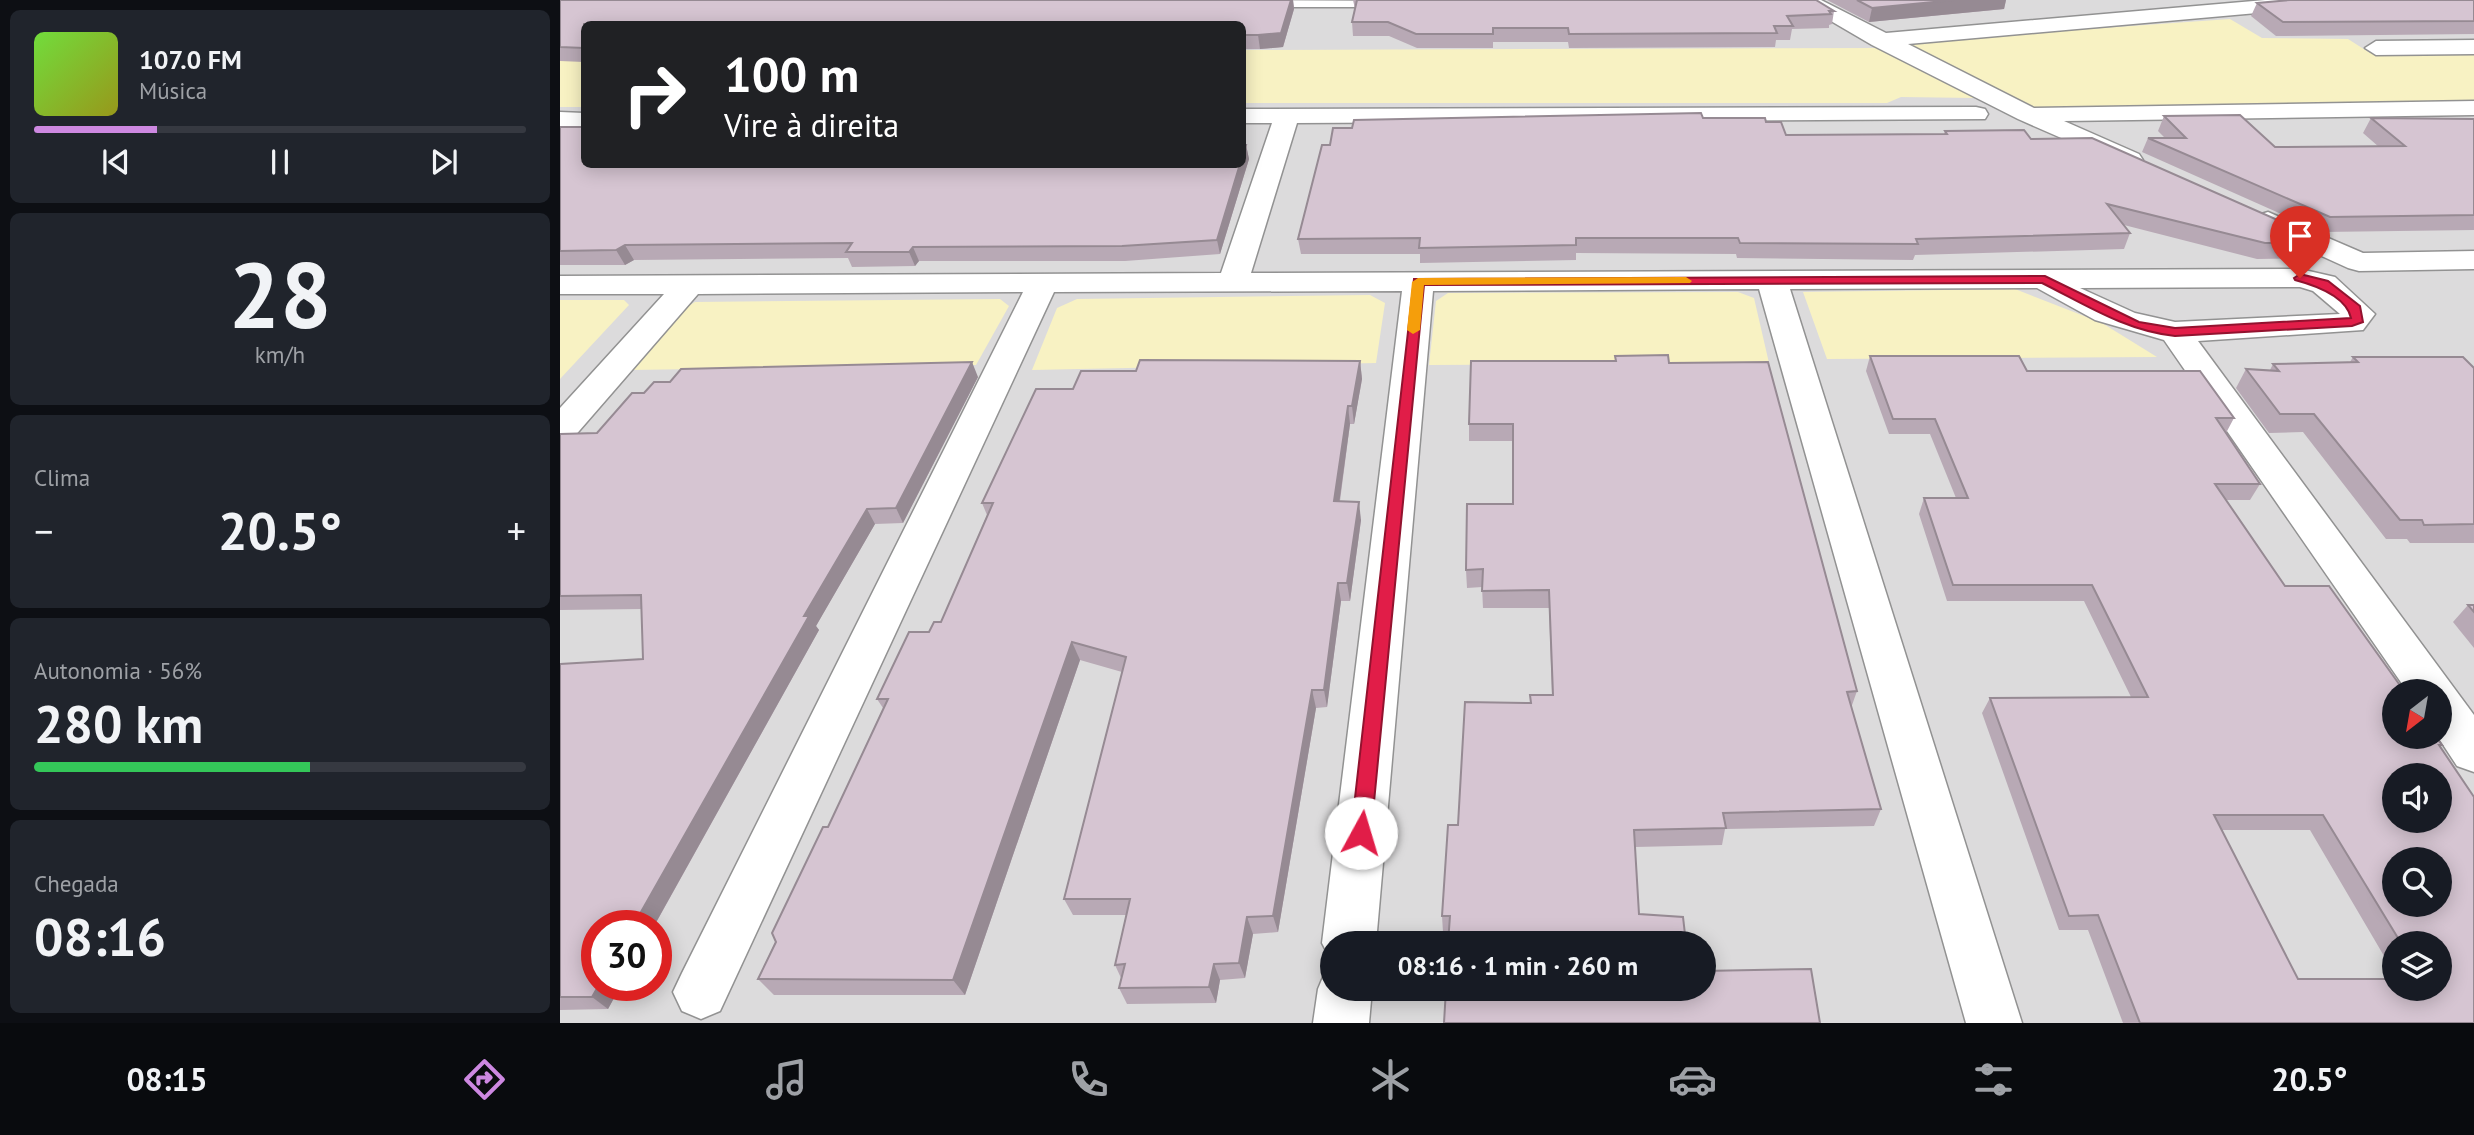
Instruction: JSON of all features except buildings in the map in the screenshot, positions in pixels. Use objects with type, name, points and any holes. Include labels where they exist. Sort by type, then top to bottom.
[{"type":"street","points":[[1805,0],[2027,114],[2154,171]]},
{"type":"street","points":[[1880,40],[2337,0]]},
{"type":"street","points":[[1225,1],[1422,1]]},
{"type":"street","points":[[2376,48],[2474,47]]},
{"type":"street","points":[[2027,114],[2474,108]]},
{"type":"street","points":[[1246,116],[1976,114]]},
{"type":"street","points":[[1233,282],[1287,116]]},
{"type":"street","points":[[560,120],[581,120]]},
{"type":"street","points":[[2244,211],[2359,262],[2474,260]]},
{"type":"street","points":[[560,285],[1044,282],[1418,282],[2045,279],[2310,279],[2323,284],[2359,314],[2358,319],[2352,323],[2175,332],[2134,325],[2045,279]]},
{"type":"street","points":[[1772,280],[1994,1023]]},
{"type":"street","points":[[701,992],[1044,282]]},
{"type":"street","points":[[1350,931],[1418,282]]},
{"type":"street","points":[[560,430],[690,284]]},
{"type":"street","points":[[2175,332],[2422,679]]},
{"type":"street","points":[[2452,720],[2474,752]]},
{"type":"street","points":[[1341,1023],[1344,1001]]},
{"type":"shaded area","points":[[577,0],[2474,0],[2474,1023],[560,1023],[560,8]]},
{"type":"shaded area","points":[[2230,19],[2262,38],[2348,39],[2370,53],[2474,52],[2474,103],[2036,108],[2024,105],[1905,42]]},
{"type":"shaded area","points":[[1882,48],[1975,98],[1901,97],[1887,103],[1246,103],[1246,50]]},
{"type":"shaded area","points":[[560,51],[581,51],[581,107],[560,107]]},
{"type":"shaded area","points":[[2015,289],[2102,323],[2157,357],[1827,359],[1803,292]]},
{"type":"shaded area","points":[[1738,292],[1754,298],[1769,363],[1429,365],[1436,301],[1448,293]]},
{"type":"shaded area","points":[[1370,295],[1385,303],[1376,363],[1032,370],[1057,308],[1077,299]]},
{"type":"shaded area","points":[[1000,299],[1009,306],[976,365],[631,370],[680,311],[695,302]]},
{"type":"shaded area","points":[[560,300],[624,300],[629,305],[560,379]]},
{"type":"slow traffic","points":[[1413,330],[1418,282],[1686,281]]},
{"type":"route","points":[[1361,833],[1418,282],[2045,279],[2057,288],[2134,325],[2155,330],[2175,332],[2352,323],[2358,319],[2359,314],[2355,309],[2323,284],[2300,278]]}]
